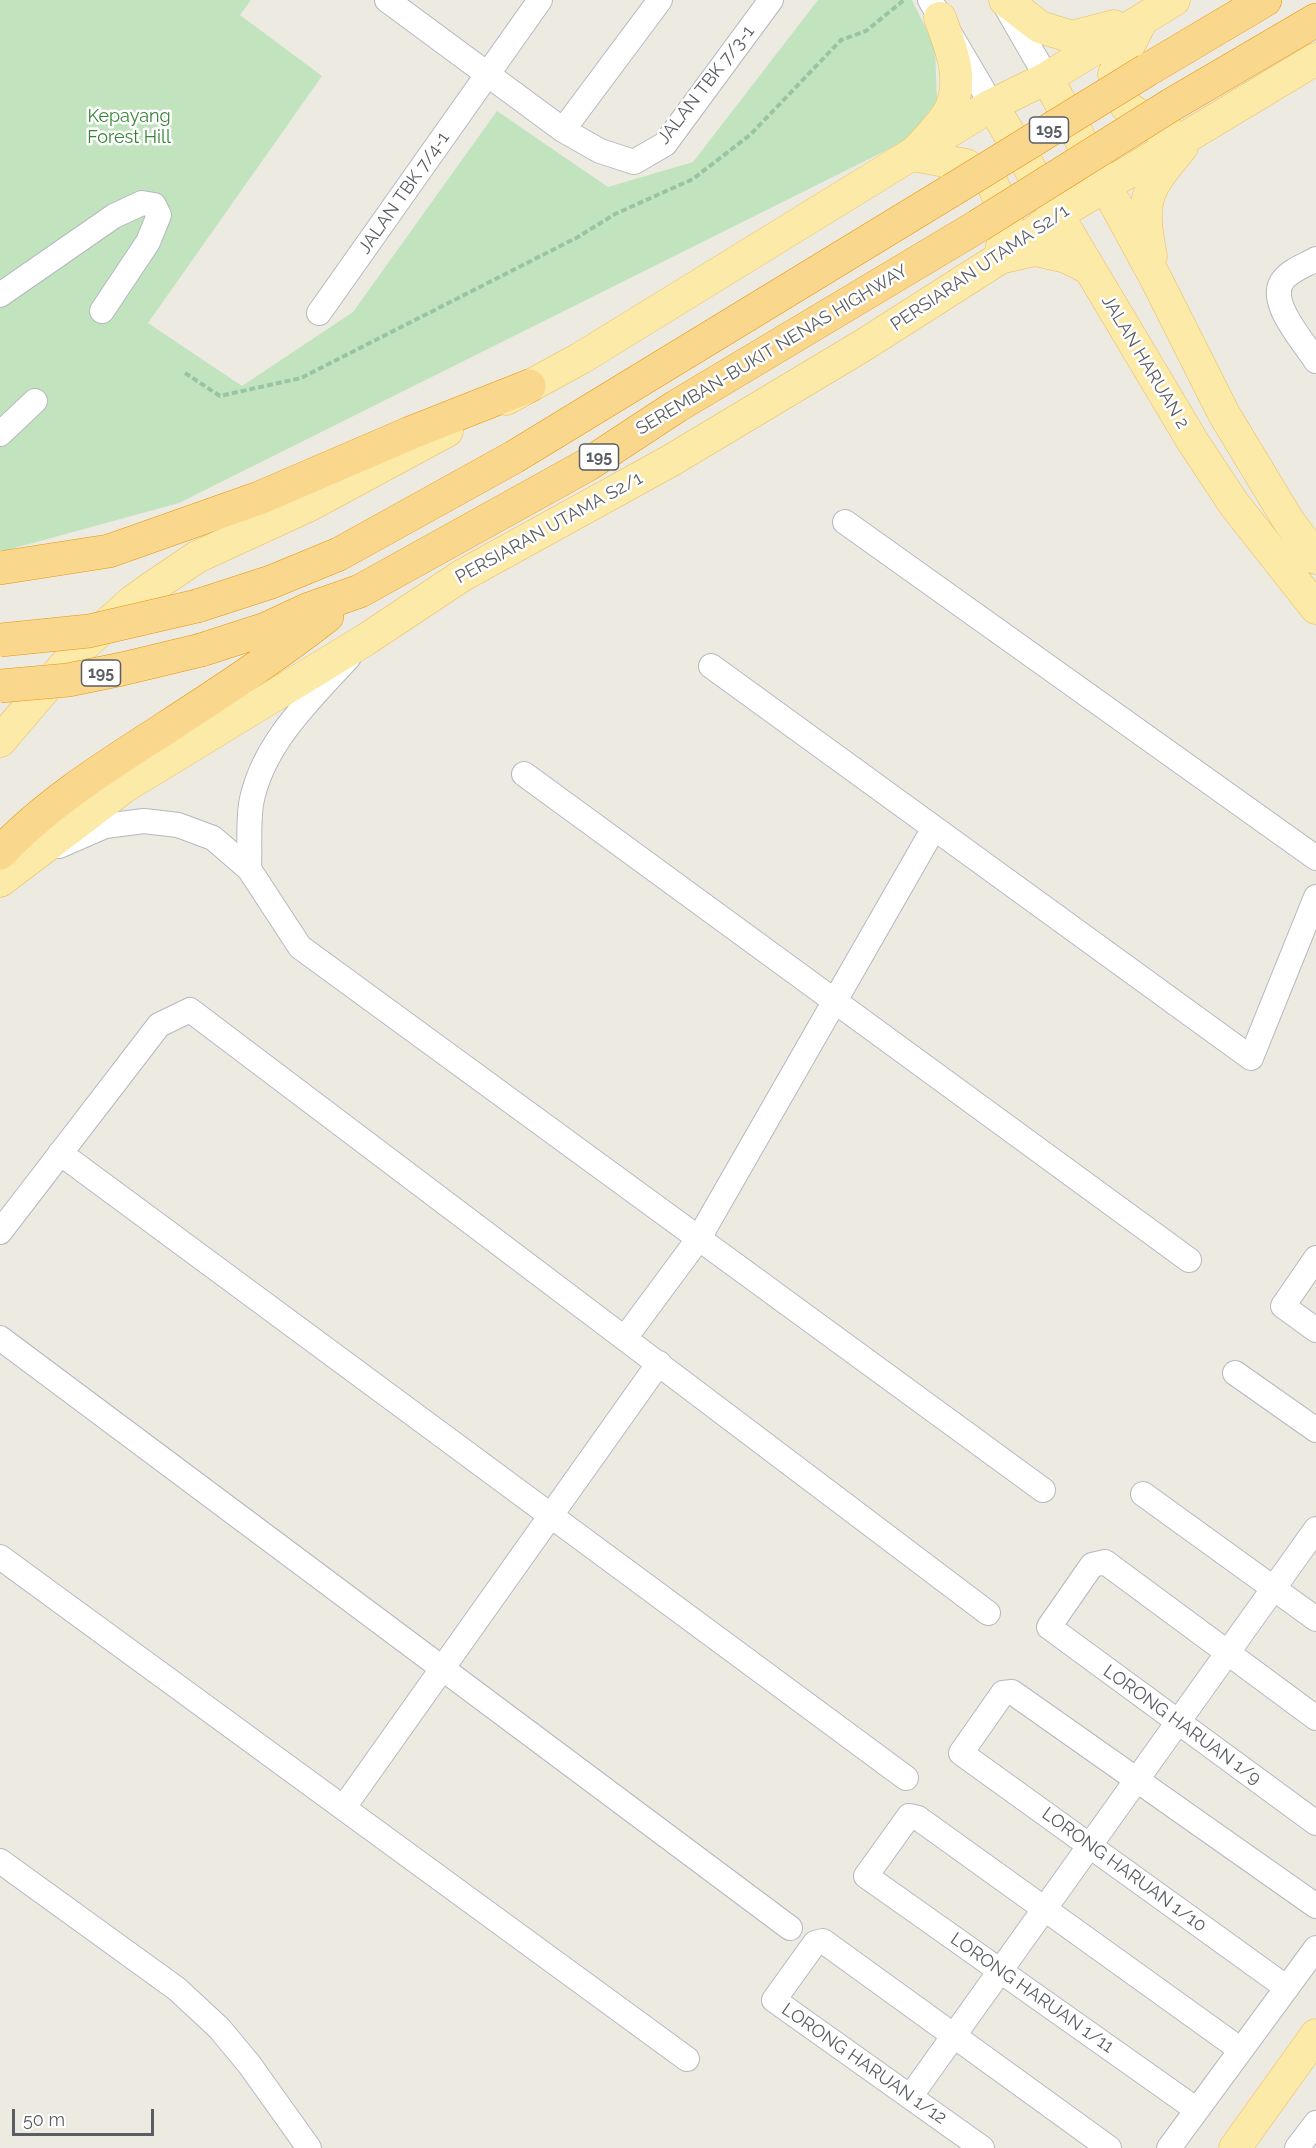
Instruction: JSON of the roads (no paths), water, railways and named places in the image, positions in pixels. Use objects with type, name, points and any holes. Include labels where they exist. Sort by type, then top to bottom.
[{"type":"highway","name":"195","points":[[0,640],[90,631],[197,606],[271,582],[349,548],[514,457],[1265,0]]},
{"type":"highway","name":"SEREMBAN-BUKIT NENAS HIGHWAY","points":[[0,686],[68,680],[201,650],[266,629],[309,609],[360,591],[587,465],[677,406],[978,226],[1171,105],[1316,20]]},
{"type":"highway","points":[[0,568],[109,551],[259,498],[410,433],[529,386]]},
{"type":"highway","points":[[13,857],[35,821],[99,771],[274,657],[360,591]]},
{"type":"main road","points":[[1004,0],[1040,27],[1072,37],[1143,18]]},
{"type":"main road","points":[[0,741],[77,651],[133,601],[197,557],[310,505],[581,358],[992,105],[1047,78],[1174,0]]},
{"type":"main road","points":[[913,155],[949,112],[957,84],[953,54],[935,9]]},
{"type":"main road","points":[[1143,18],[1114,74],[1126,105],[1161,131],[1199,129]]},
{"type":"main road","name":"PERSIARAN UTAMA S2/1","points":[[0,880],[13,857],[365,640],[463,575],[670,461],[862,346],[1000,258],[1057,215],[1316,59]]},
{"type":"main road","points":[[1047,78],[1154,275],[1224,414],[1288,520],[1316,558]]},
{"type":"main road","name":"JALAN HARUAN 2","points":[[992,105],[1192,441],[1234,504],[1316,608]]},
{"type":"main road","points":[[1154,275],[1144,223],[1146,200],[1157,177],[1199,129]]},
{"type":"main road","points":[[913,155],[966,165],[992,183],[1007,217],[1000,258],[1035,250],[1066,257],[1090,269],[1105,294]]},
{"type":"main road","points":[[1235,2148],[1316,2035]]},
{"type":"street","points":[[387,0],[563,130],[660,0]]},
{"type":"street","name":"JALAN TBK 7/4-1","points":[[319,313],[540,0]]},
{"type":"street","name":"JALAN TBK 7/3-1","points":[[563,130],[600,151],[634,162],[665,144],[771,0]]},
{"type":"street","points":[[1004,0],[1047,78]]},
{"type":"street","points":[[935,9],[992,105]]},
{"type":"street","points":[[0,295],[114,216],[142,203],[154,205],[159,215],[148,242],[102,311]]},
{"type":"street","points":[[1316,259],[1285,276],[1279,286],[1278,295],[1280,306],[1316,361]]},
{"type":"street","points":[[0,434],[35,401]]},
{"type":"street","points":[[845,522],[1316,858]]},
{"type":"street","points":[[249,869],[251,806],[260,773],[287,726],[365,640]]},
{"type":"street","points":[[711,666],[1251,1058],[1316,897]]},
{"type":"street","points":[[524,774],[1189,1260]]},
{"type":"street","points":[[13,857],[105,826],[144,821],[178,825],[213,838],[249,869],[300,947],[1043,1490]]},
{"type":"street","points":[[625,1338],[699,1238],[934,828]]},
{"type":"street","points":[[0,1232],[159,1025],[190,1010],[988,1613]]},
{"type":"street","points":[[60,1153],[906,1778]]},
{"type":"street","points":[[1316,1258],[1283,1306],[1316,1330]]},
{"type":"street","points":[[0,1338],[790,1928]]},
{"type":"street","points":[[344,1807],[659,1363]]},
{"type":"street","points":[[1235,1373],[1316,1430]]},
{"type":"street","points":[[1143,1494],[1316,1619]]},
{"type":"street","points":[[910,2097],[1316,1529]]},
{"type":"street","points":[[0,1557],[687,2059]]},
{"type":"street","name":"LORONG HARUAN 1/9","points":[[1228,1653],[1105,1562],[1092,1565],[1048,1627],[1316,1823]]},
{"type":"street","points":[[1228,1653],[1316,1718]]},
{"type":"street","name":"LORONG HARUAN 1/10","points":[[1137,1780],[1012,1692],[1004,1693],[961,1753],[1287,1988]]},
{"type":"street","points":[[1137,1780],[1316,1906]]},
{"type":"street","name":"LORONG HARUAN 1/11","points":[[1043,1908],[918,1818],[909,1816],[866,1876],[1197,2110]]},
{"type":"street","points":[[0,1860],[177,1989],[219,2028],[249,2064],[309,2148]]},
{"type":"street","points":[[1043,1908],[1241,2050]]},
{"type":"street","name":"LORONG HARUAN 1/12","points":[[953,2035],[823,1941],[815,1943],[774,2000],[982,2148]]},
{"type":"street","points":[[1169,2148],[1316,1948]]},
{"type":"street","points":[[953,2035],[1109,2148]]},
{"type":"street","points":[[1297,2148],[1316,2123]]},
{"type":"park label","name":"Kepayang Forest Hill","points":[[129,127]]}]
